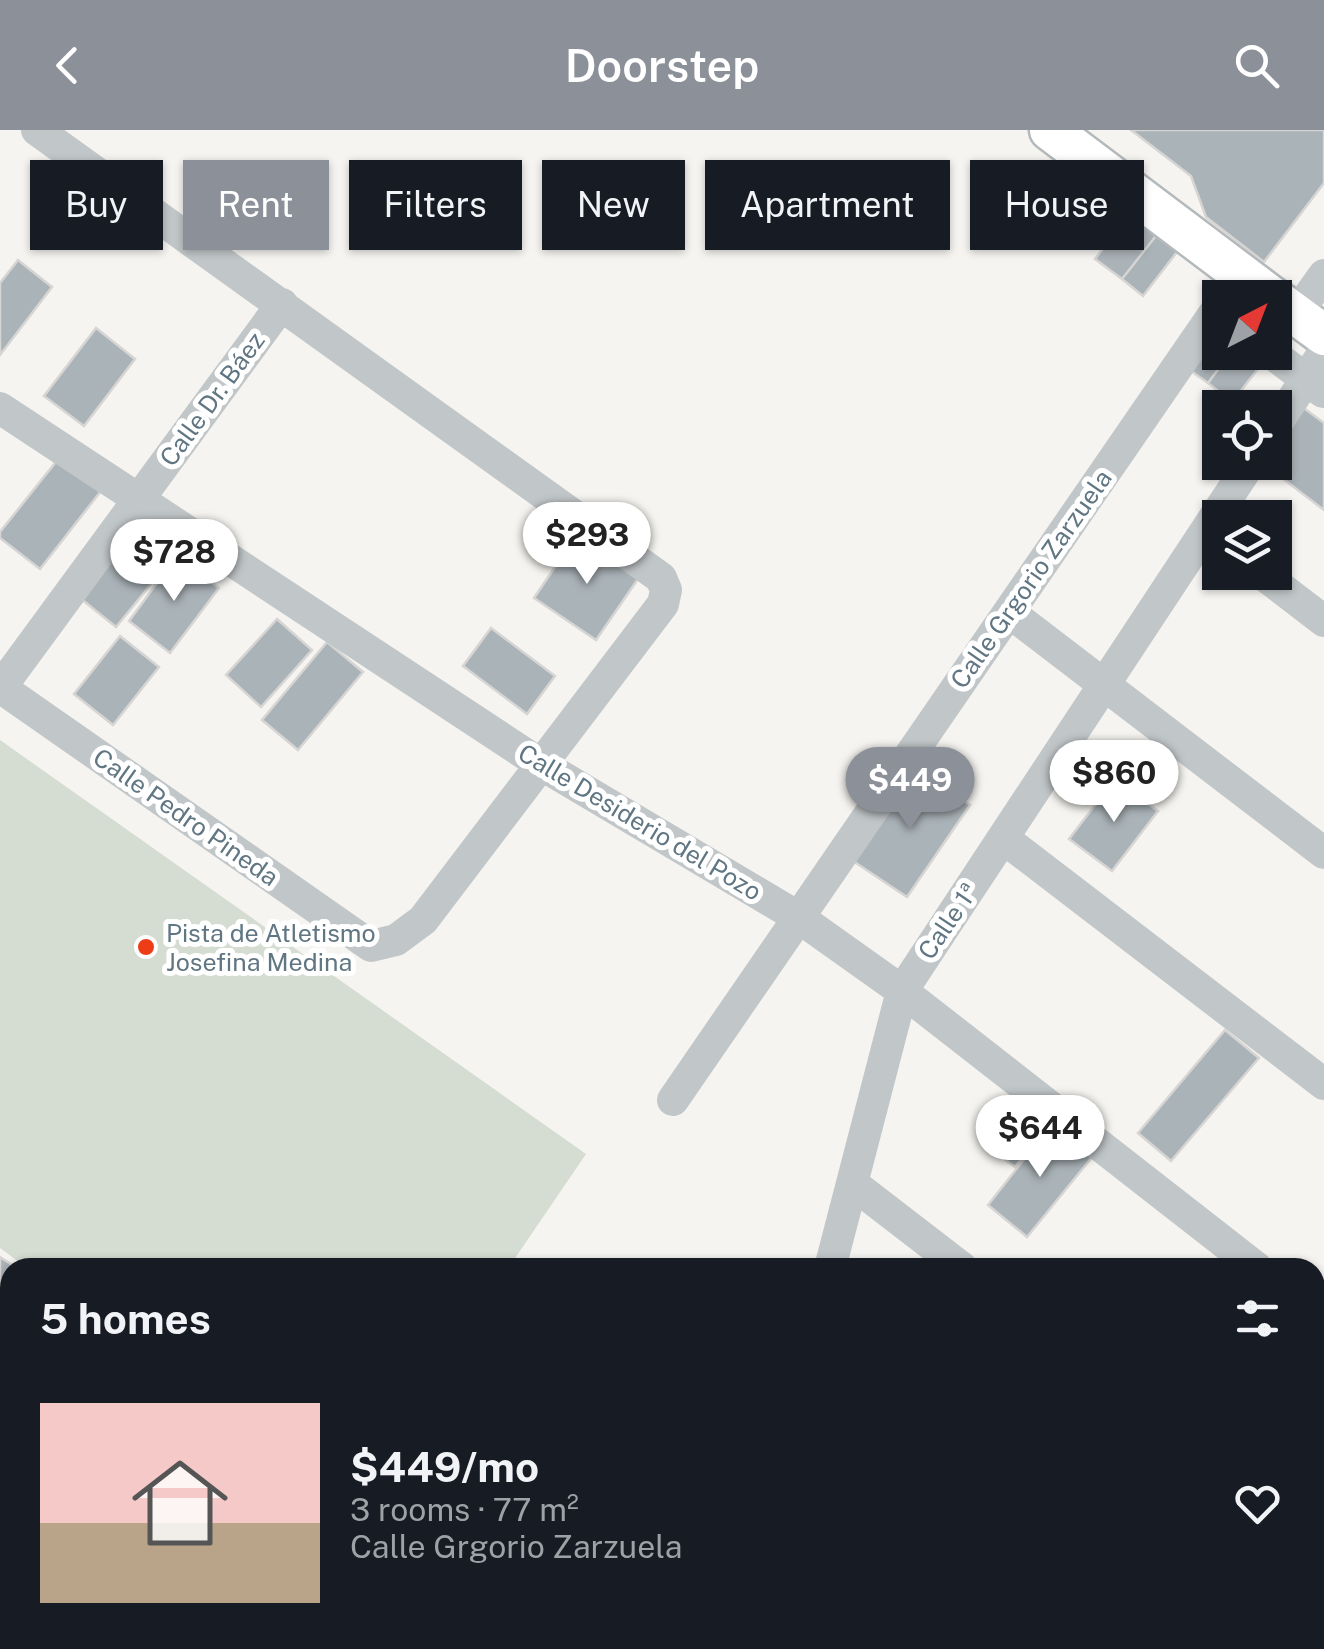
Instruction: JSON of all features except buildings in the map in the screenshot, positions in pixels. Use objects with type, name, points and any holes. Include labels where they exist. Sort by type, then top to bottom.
[{"type":"main road","points":[[1050,130],[1225,280]]},
{"type":"street","points":[[37,130],[662,578],[666,590],[663,604],[542,765]]},
{"type":"street","name":"Calle Grgorio Zarzuela","points":[[1292,289],[1324,275]]},
{"type":"street","name":"Calle Dr. Báez","points":[[0,687],[282,304]]},
{"type":"street","points":[[1292,363],[1318,375],[1292,406]]},
{"type":"street","name":"Calle Grgorio Zarzuela","points":[[672,1100],[1009,612],[1202,370]]},
{"type":"street","name":"Calle Desiderio del Pozo","points":[[0,408],[542,765],[798,918],[902,991],[1244,1258]]},
{"type":"street","name":"Calle 1ª","points":[[833,1258],[902,991],[1105,683],[1202,552]]},
{"type":"street","points":[[1284,590],[1324,621]]},
{"type":"street","points":[[1009,612],[1324,853]]},
{"type":"street","name":"Calle Pedro Pineda","points":[[0,687],[371,946],[396,940],[423,920],[542,765]]},
{"type":"street","points":[[1003,838],[1324,1084]]},
{"type":"street","points":[[853,1184],[949,1258]]},
{"type":"shaded area","name":"Pista de Atletismo Josefina Medina","points":[[0,740],[586,1154],[515,1258],[14,1258],[0,1248]]},
{"type":"place","name":"Pista de Atletismo Josefina Medina","points":[[146,947]]}]
